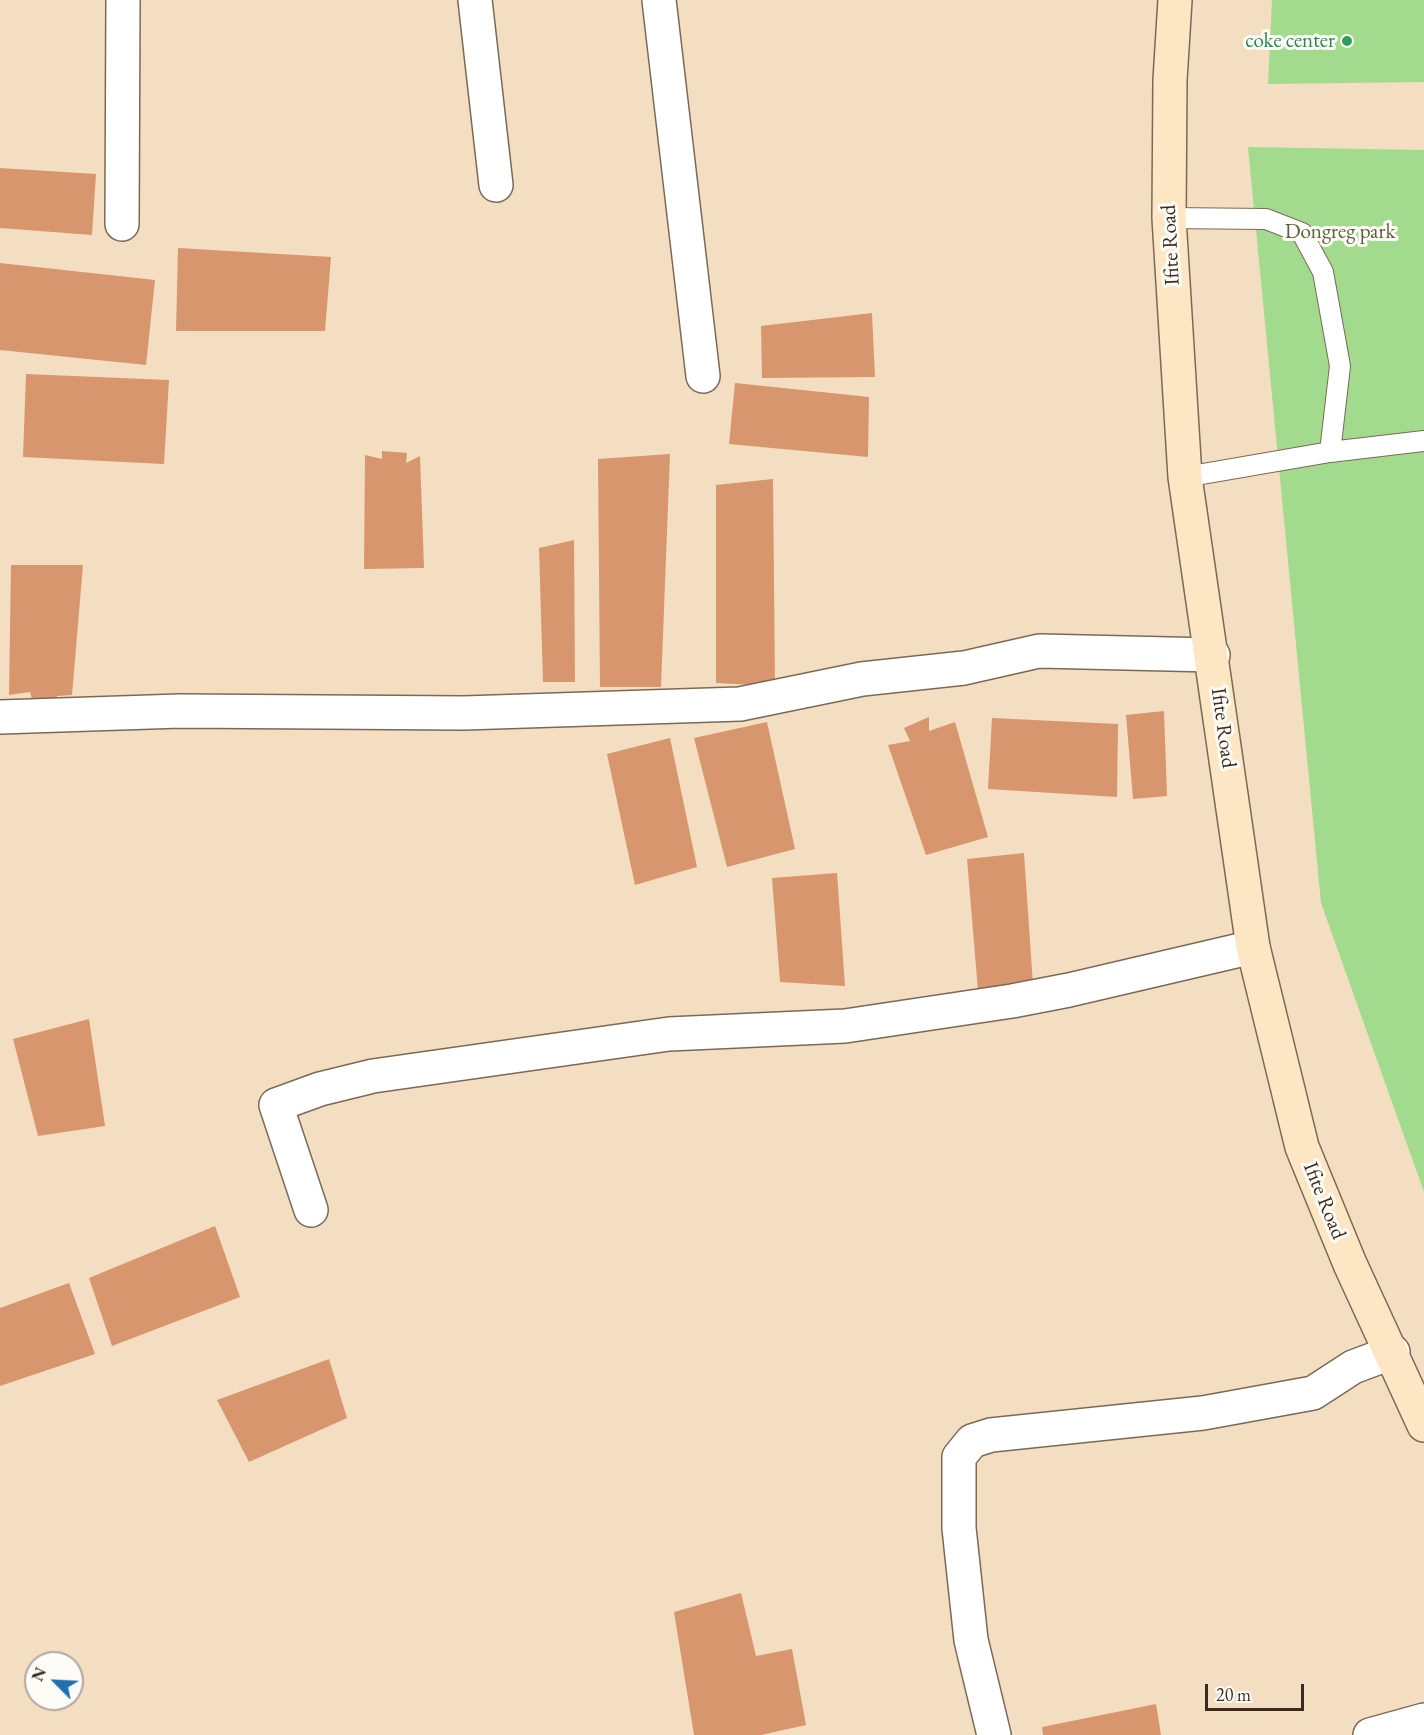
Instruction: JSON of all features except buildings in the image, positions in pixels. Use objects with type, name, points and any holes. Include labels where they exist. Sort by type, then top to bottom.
[{"type":"street","points":[[122,224],[123,0]]},
{"type":"street","points":[[475,0],[496,184]]},
{"type":"street","points":[[658,0],[704,376]]},
{"type":"street","name":"Ifite Road","points":[[1175,0],[1170,80],[1168,218],[1185,477],[1213,655],[1253,947],[1302,1147],[1350,1264],[1393,1352],[1424,1425]]},
{"type":"street","points":[[0,717],[180,711],[464,712],[740,704],[862,679],[964,668],[1039,651],[1213,655]]},
{"type":"street","points":[[311,1210],[276,1105],[320,1089],[373,1076],[669,1034],[845,1026],[1012,1001],[1253,947]]},
{"type":"street","points":[[994,1735],[971,1640],[959,1528],[959,1457],[972,1442],[991,1435],[1203,1413],[1313,1393],[1353,1367],[1393,1352]]},
{"type":"street","points":[[1370,1735],[1424,1720]]},
{"type":"lane","points":[[1168,218],[1266,219],[1302,233],[1323,272],[1340,366],[1329,452]]},
{"type":"lane","points":[[1185,477],[1329,452],[1424,441]]},
{"type":"green space","name":"coke center","points":[[1272,0],[1424,0],[1424,82],[1268,84]]},
{"type":"green space","name":"Dongreg park","points":[[1248,147],[1424,150],[1424,1192],[1321,903]]},
{"type":"place","name":"coke center","points":[[1347,41]]}]
